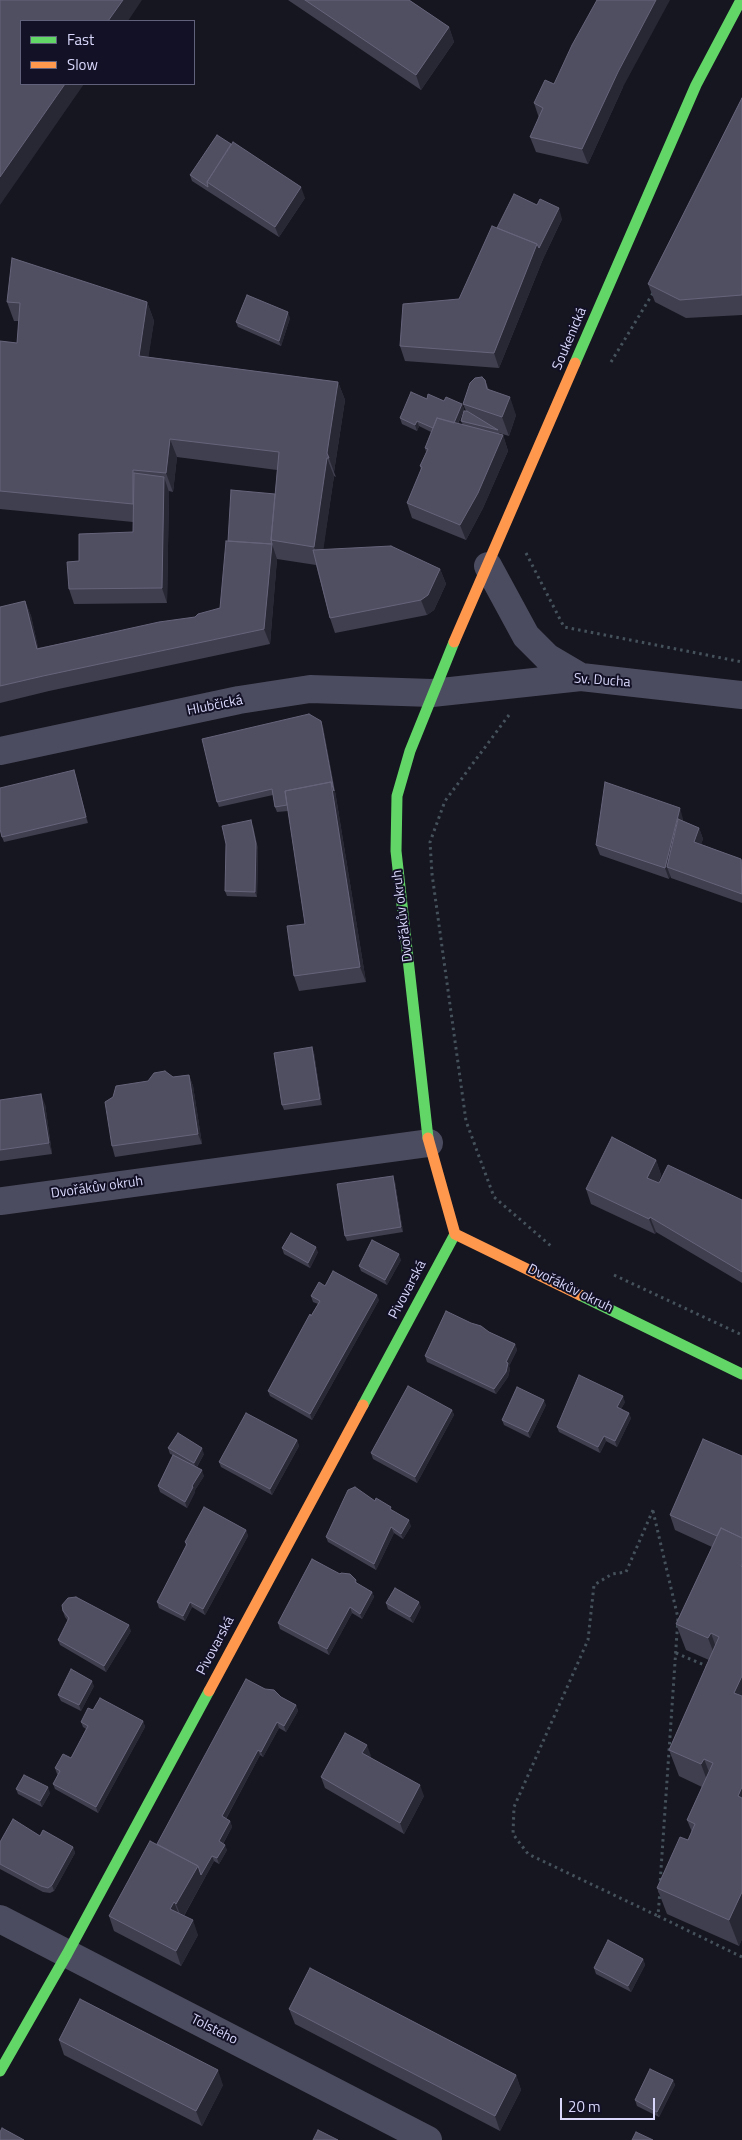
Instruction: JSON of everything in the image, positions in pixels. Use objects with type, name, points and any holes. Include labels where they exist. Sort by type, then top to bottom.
[{"type":"street","name":"Soukenická","points":[[432,693],[696,85],[741,0]]},
{"type":"street","points":[[488,566],[526,636],[546,657],[581,677]]},
{"type":"street","name":"Sv. Ducha","points":[[432,693],[581,677],[742,695]]},
{"type":"street","name":"Hlubčická","points":[[0,751],[240,700],[310,690],[432,693]]},
{"type":"street","name":"Dvořákův okruh","points":[[432,693],[410,751],[397,796],[396,851],[429,1143],[455,1234],[742,1374]]},
{"type":"street","name":"Dvořákův okruh","points":[[2,1201],[429,1143]]},
{"type":"street","name":"Pivovarská","points":[[0,2071],[67,1954],[455,1234]]},
{"type":"street","name":"Tolstého","points":[[0,1919],[428,2140]]},
{"type":"path","points":[[610,363],[655,289]]},
{"type":"path","points":[[523,547],[564,627],[742,662]]},
{"type":"path","points":[[512,711],[445,801],[430,842],[432,874],[466,1121],[494,1197],[552,1246]]},
{"type":"path","points":[[612,1274],[742,1335]]},
{"type":"path","points":[[658,1916],[678,1618],[653,1510],[626,1572],[612,1574],[594,1585],[588,1640],[514,1807],[513,1834],[528,1854],[742,1957]]},
{"type":"path","points":[[675,1653],[717,1671]]},
{"type":"building","points":[[0,0],[123,0],[109,20],[20,20],[20,85],[64,85],[0,177]]},
{"type":"building","points":[[305,0],[409,0],[449,27],[416,75]]},
{"type":"building","points":[[597,0],[656,0],[618,72],[582,149],[530,137],[543,108],[534,103],[545,80],[554,84],[572,45]]},
{"type":"building","points":[[742,98],[742,295],[680,300],[648,284]]},
{"type":"building","points":[[217,135],[231,144],[207,182],[208,187],[190,175]]},
{"type":"building","points":[[233,142],[301,187],[275,227],[207,182]]},
{"type":"building","points":[[514,194],[537,205],[540,199],[559,208],[539,248],[537,244],[497,228]]},
{"type":"building","points":[[492,226],[537,244],[494,353],[400,346],[403,304],[459,299]]},
{"type":"building","points":[[12,258],[147,302],[139,356],[338,382],[327,453],[329,458],[327,458],[314,547],[271,540],[279,452],[170,439],[166,473],[133,470],[133,504],[0,491],[0,341],[17,343],[20,303],[7,302]]},
{"type":"building","points":[[247,295],[288,312],[279,341],[236,322]]},
{"type":"building","points":[[482,377],[485,380],[487,389],[510,397],[502,417],[463,404],[470,383],[475,378]]},
{"type":"building","points":[[411,392],[427,399],[428,394],[444,401],[446,397],[462,404],[454,423],[437,418],[433,428],[417,421],[415,425],[400,418]]},
{"type":"building","points":[[464,411],[467,411],[498,430],[461,421]]},
{"type":"building","points":[[437,418],[503,435],[478,493],[460,525],[407,503],[422,467],[420,466],[428,449],[425,448]]},
{"type":"building","points":[[134,473],[164,477],[162,588],[69,589],[67,562],[79,561],[79,534],[133,532]]},
{"type":"building","points":[[231,490],[275,494],[272,544],[228,541]]},
{"type":"building","points":[[226,541],[272,544],[264,629],[0,686],[0,607],[25,601],[37,649],[159,622],[195,617],[198,614],[220,608]]},
{"type":"building","points":[[391,546],[440,569],[428,595],[421,600],[330,618],[313,550]]},
{"type":"building","points":[[309,714],[321,721],[334,791],[331,782],[285,791],[287,805],[275,807],[272,789],[217,802],[202,739]]},
{"type":"building","points":[[74,770],[86,817],[2,837],[0,829],[0,788]]},
{"type":"building","points":[[331,782],[360,967],[294,976],[287,926],[305,924],[285,791]]},
{"type":"building","points":[[605,782],[680,808],[665,868],[596,845]]},
{"type":"building","points":[[678,819],[699,828],[694,842],[741,859],[742,894],[667,867]]},
{"type":"building","points":[[251,820],[256,844],[255,892],[225,891],[226,844],[222,826]]},
{"type":"building","points":[[312,1047],[320,1099],[282,1105],[274,1053]]},
{"type":"building","points":[[165,1071],[173,1077],[189,1075],[198,1134],[112,1146],[105,1102],[113,1097],[116,1086],[148,1081],[154,1073]]},
{"type":"building","points":[[41,1094],[49,1143],[0,1150],[0,1100]]},
{"type":"building","points":[[612,1137],[656,1160],[647,1178],[659,1183],[668,1165],[742,1200],[742,1272],[650,1217],[649,1219],[586,1189]]},
{"type":"building","points":[[393,1176],[401,1227],[345,1236],[337,1184]]},
{"type":"building","points":[[291,1233],[316,1247],[308,1263],[282,1248]]},
{"type":"building","points":[[372,1240],[399,1254],[385,1280],[359,1266]]},
{"type":"building","points":[[333,1271],[377,1295],[310,1414],[268,1391],[310,1314],[311,1316],[320,1301],[311,1296],[319,1282],[325,1286]]},
{"type":"building","points":[[446,1311],[481,1326],[489,1332],[515,1344],[506,1362],[508,1363],[506,1372],[494,1389],[425,1356]]},
{"type":"building","points":[[579,1375],[623,1396],[617,1407],[629,1413],[615,1441],[604,1436],[598,1447],[557,1427]]},
{"type":"building","points":[[408,1386],[452,1410],[415,1477],[371,1453]]},
{"type":"building","points":[[517,1387],[544,1400],[528,1432],[502,1420]]},
{"type":"building","points":[[246,1413],[297,1440],[270,1489],[219,1462]]},
{"type":"building","points":[[178,1433],[202,1448],[194,1463],[168,1448]]},
{"type":"building","points":[[703,1439],[742,1456],[742,1538],[721,1528],[717,1536],[670,1515]]},
{"type":"building","points":[[173,1455],[202,1470],[185,1502],[158,1486]]},
{"type":"building","points":[[355,1487],[375,1501],[376,1498],[391,1507],[390,1509],[409,1520],[401,1534],[391,1527],[374,1564],[326,1537],[348,1490]]},
{"type":"building","points":[[204,1507],[246,1530],[203,1609],[190,1602],[183,1616],[157,1602],[187,1544],[185,1542]]},
{"type":"building","points":[[721,1528],[742,1538],[742,1676],[734,1693],[742,1696],[742,1787],[738,1796],[742,1798],[742,1892],[729,1920],[657,1888],[680,1837],[688,1840],[695,1824],[687,1820],[713,1763],[704,1759],[701,1764],[669,1750],[719,1637],[711,1633],[708,1638],[676,1624]]},
{"type":"building","points":[[312,1559],[340,1574],[350,1574],[356,1580],[355,1582],[372,1592],[360,1614],[350,1607],[327,1649],[278,1623]]},
{"type":"building","points":[[395,1588],[419,1602],[410,1617],[386,1603]]},
{"type":"building","points":[[76,1597],[129,1625],[104,1666],[58,1640],[69,1618],[63,1611],[62,1605],[68,1598]]},
{"type":"building","points":[[71,1669],[92,1681],[79,1705],[58,1695]]},
{"type":"building","points":[[246,1679],[265,1689],[274,1690],[281,1697],[296,1705],[284,1726],[277,1722],[261,1752],[258,1750],[222,1816],[230,1821],[219,1841],[225,1845],[217,1858],[212,1856],[201,1875],[198,1866],[157,1844]]},
{"type":"building","points":[[100,1698],[143,1721],[96,1807],[53,1784],[60,1771],[55,1768],[63,1754],[71,1758],[88,1726],[81,1722],[88,1708],[93,1710]]},
{"type":"building","points":[[345,1733],[367,1745],[362,1753],[420,1785],[400,1823],[321,1777]]},
{"type":"building","points":[[24,1775],[48,1787],[40,1801],[16,1789]]},
{"type":"building","points":[[13,1819],[40,1836],[43,1830],[73,1847],[52,1885],[48,1888],[0,1864],[0,1842]]},
{"type":"building","points":[[150,1841],[198,1866],[176,1904],[174,1902],[170,1909],[193,1920],[176,1951],[109,1916]]},
{"type":"building","points":[[608,1940],[643,1959],[628,1986],[594,1968]]},
{"type":"building","points":[[310,1968],[516,2075],[495,2116],[289,2009]]},
{"type":"building","points":[[80,1999],[218,2070],[196,2111],[59,2040]]},
{"type":"building","points":[[650,2069],[673,2080],[657,2112],[635,2100]]},
{"type":"building","points":[[2,2128],[24,2140],[0,2140]]},
{"type":"building","points":[[318,2130],[338,2140],[313,2140]]},
{"type":"building","points":[[636,2132],[653,2140],[632,2140]]},
{"type":"traffic: fast","points":[[575,363],[696,85],[741,0]]},
{"type":"traffic: fast","points":[[428,1138],[396,851],[397,796],[410,751],[454,642]]},
{"type":"traffic: fast","points":[[363,1405],[455,1234]]},
{"type":"traffic: fast","points":[[580,1295],[742,1374]]},
{"type":"traffic: fast","points":[[0,2071],[67,1954],[209,1691]]},
{"type":"traffic: slow","points":[[454,642],[575,363]]},
{"type":"traffic: slow","points":[[428,1138],[455,1234],[580,1295]]},
{"type":"traffic: slow","points":[[209,1691],[363,1405]]}]
